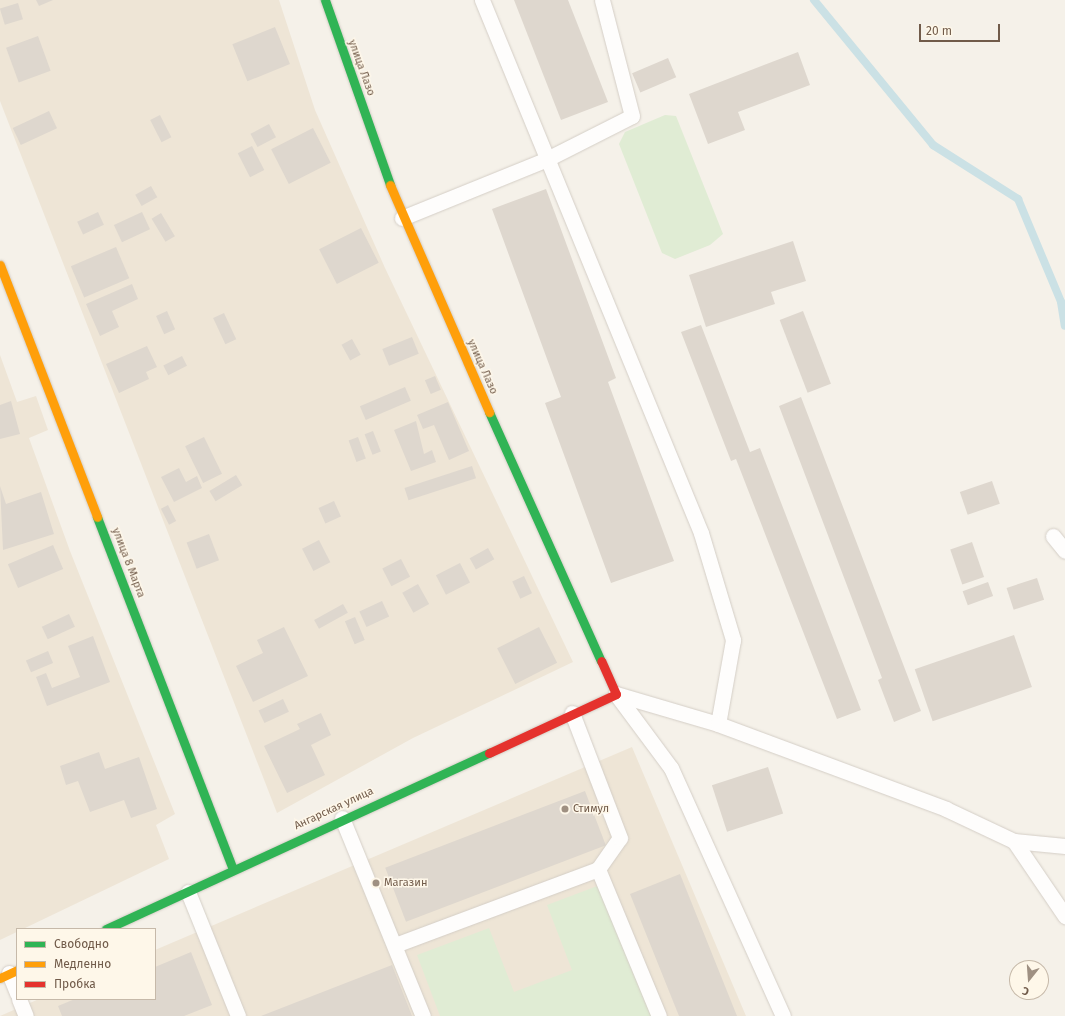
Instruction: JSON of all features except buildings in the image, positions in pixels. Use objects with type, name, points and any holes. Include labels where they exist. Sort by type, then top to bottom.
[{"type":"street","name":"улица Лазо","points":[[324,0],[402,218],[616,694]]},
{"type":"street","name":"улица 8 Марта","points":[[0,265],[233,869]]},
{"type":"street","points":[[572,712],[616,694]]},
{"type":"street","name":"Ангарская улица","points":[[108,928],[572,712]]},
{"type":"lane","points":[[482,0],[701,533],[733,640],[718,724]]},
{"type":"lane","points":[[402,218],[547,159],[632,116],[602,0]]},
{"type":"lane","points":[[1053,536],[1065,551]]},
{"type":"lane","points":[[616,694],[718,724],[946,809],[1014,841],[1065,846]]},
{"type":"lane","points":[[616,694],[671,768],[783,1016]]},
{"type":"lane","points":[[395,945],[598,869],[620,838],[572,712]]},
{"type":"lane","points":[[342,818],[423,1016]]},
{"type":"lane","points":[[1014,841],[1065,916]]},
{"type":"lane","points":[[598,869],[659,1016]]},
{"type":"lane","points":[[188,892],[235,1015]]},
{"type":"lane","points":[[9,973],[16,990]]},
{"type":"lane","points":[[19,1000],[26,1016]]},
{"type":"shaded area","points":[[0,0],[279,0],[315,110],[385,268],[573,662],[413,738],[277,813],[0,101]]},
{"type":"shaded area","points":[[0,355],[17,402],[36,396],[48,430],[29,438],[70,551],[175,814],[156,825],[169,859],[25,928],[16,928],[16,932],[0,940]]},
{"type":"shaded area","points":[[632,747],[746,1016],[0,1016],[37,1000],[156,1000],[156,950]]},
{"type":"green space","points":[[665,115],[676,116],[723,234],[710,245],[675,259],[662,253],[619,144],[625,132]]},
{"type":"green space","points":[[600,885],[651,1016],[440,1016],[417,955],[489,928],[514,992],[572,970],[547,905]]},
{"type":"waterway","points":[[814,0],[933,145],[1018,199],[1061,302],[1065,326]]},
{"type":"traffic: fast","points":[[325,0],[390,185]]},
{"type":"traffic: fast","points":[[489,412],[601,661]]},
{"type":"traffic: fast","points":[[97,517],[233,869]]},
{"type":"traffic: fast","points":[[108,928],[489,753]]},
{"type":"traffic: slow","points":[[390,185],[489,412]]},
{"type":"traffic: slow","points":[[0,265],[97,517]]},
{"type":"traffic: slow","points":[[0,978],[16,970]]},
{"type":"traffic: jam","points":[[489,753],[616,694],[601,661]]},
{"type":"place","name":"Стимул","points":[[565,809]]},
{"type":"place","name":"Магазин","points":[[376,883]]}]
